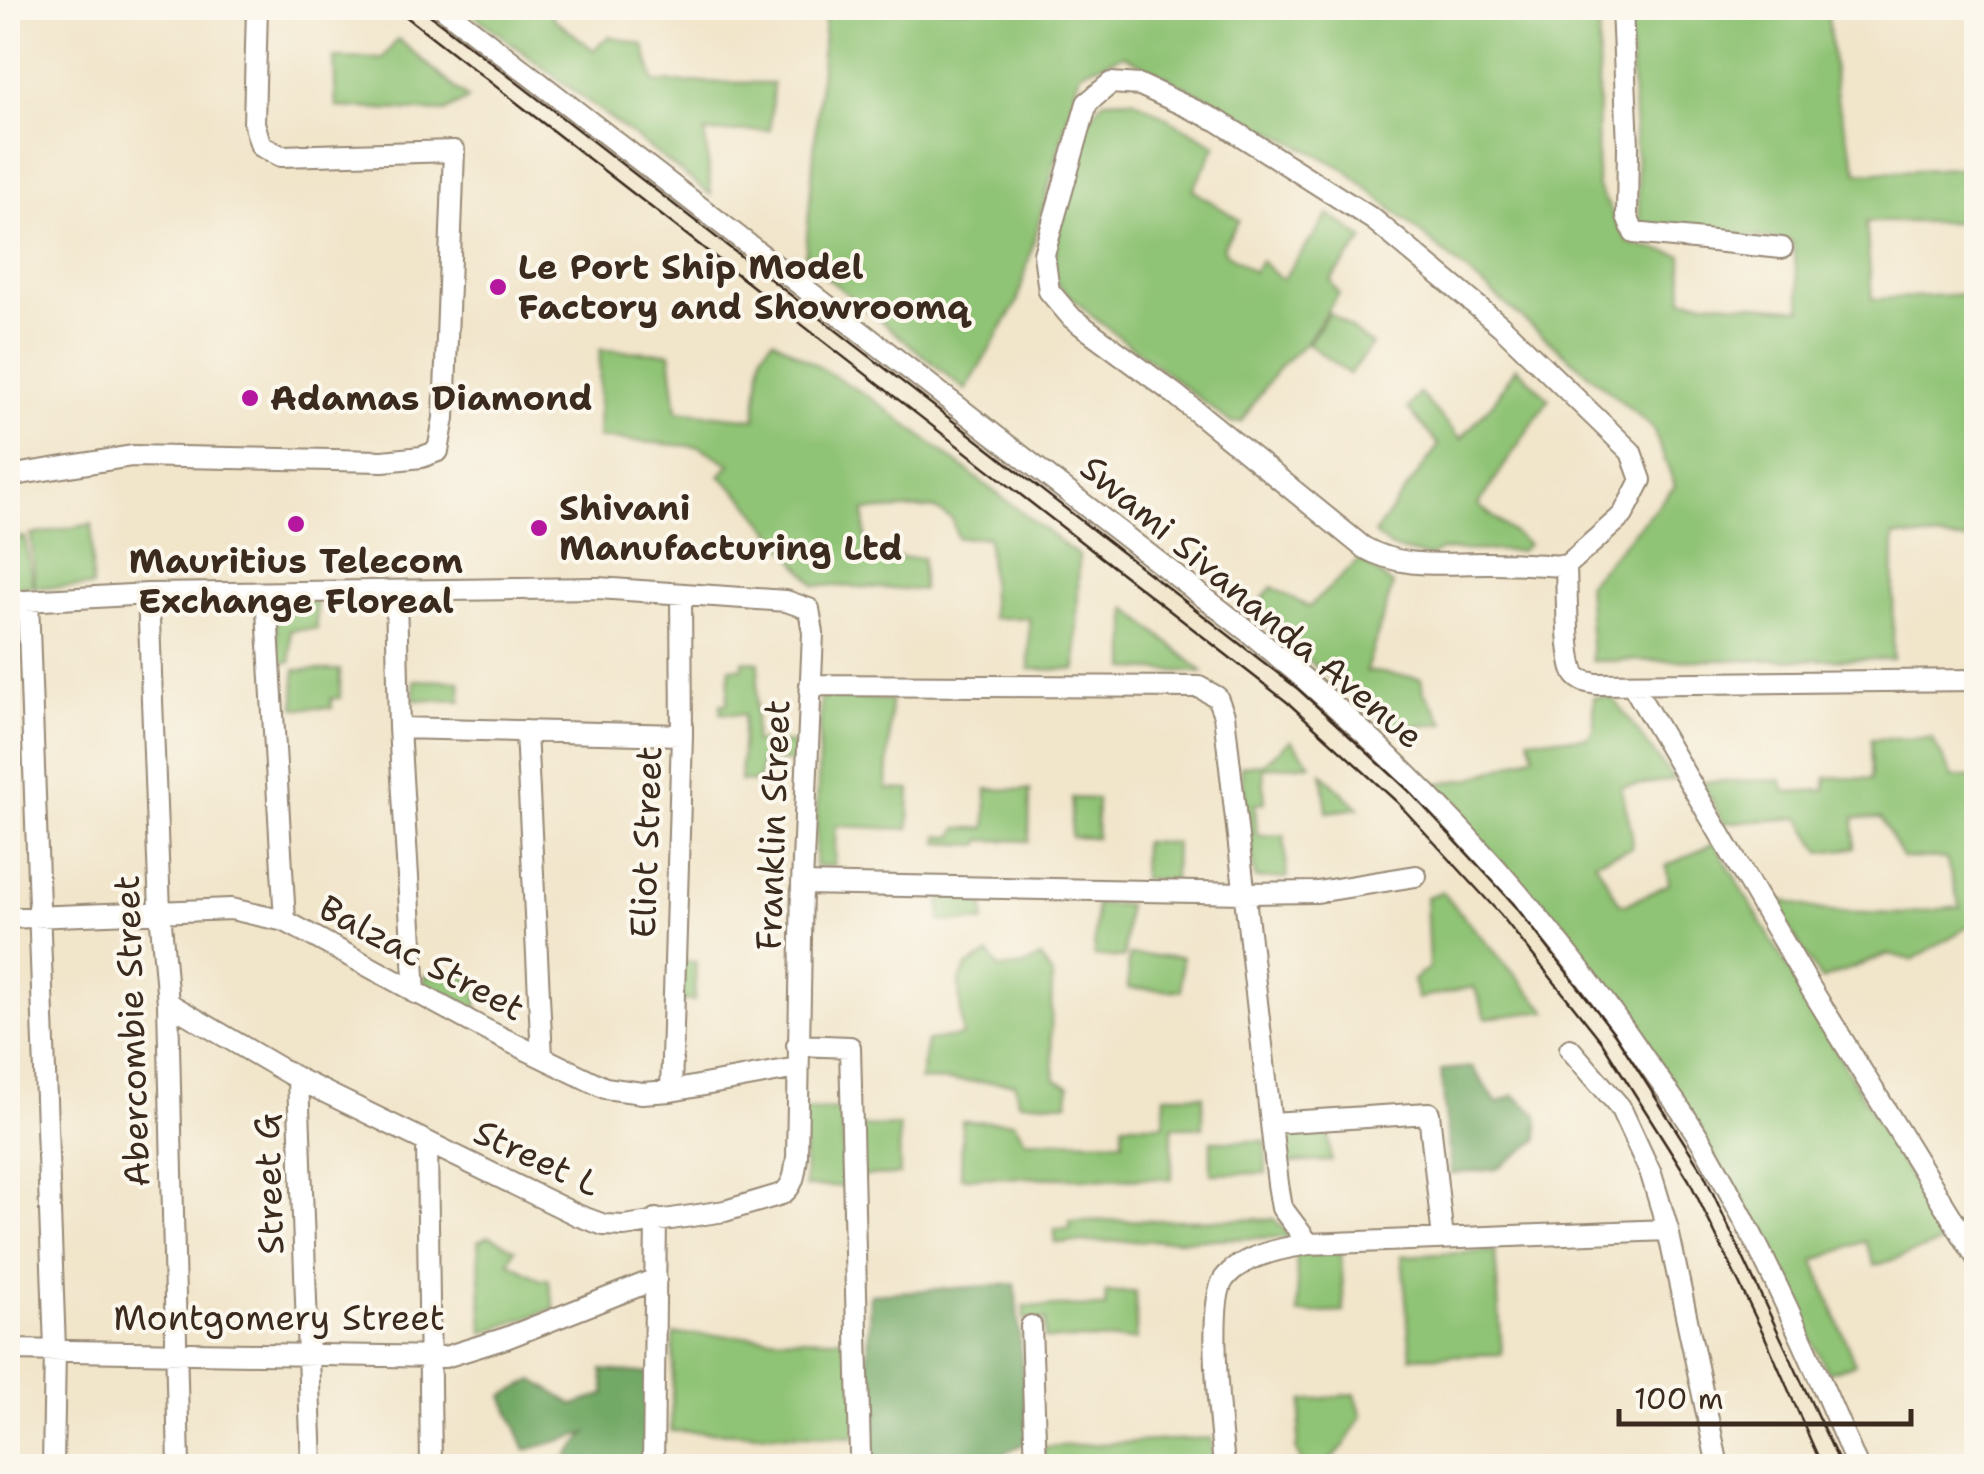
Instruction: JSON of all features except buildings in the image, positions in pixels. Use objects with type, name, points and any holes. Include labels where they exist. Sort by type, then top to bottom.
[{"type":"street","points":[[8,476],[132,456],[383,461],[438,451],[444,418],[454,151],[282,156],[261,146],[254,123],[257,8]]},
{"type":"street","name":"Swami Sivananda Avenue","points":[[443,8],[1250,634],[1365,731],[1438,802],[1528,901],[1624,1028],[1706,1150],[1806,1350],[1857,1466]]},
{"type":"street","points":[[1622,8],[1628,216],[1634,233],[1782,248]]},
{"type":"street","points":[[1111,82],[1140,85],[1218,121],[1374,220],[1501,326],[1599,417],[1632,452],[1641,480],[1623,515],[1566,566],[1423,565],[1378,556],[1176,395],[1072,318],[1049,291],[1044,254],[1087,103],[1111,82]]},
{"type":"street","points":[[1566,566],[1574,672],[1582,681],[1632,684],[1976,680]]},
{"type":"street","points":[[53,1466],[55,1349],[39,917],[18,602],[148,594],[598,588],[682,596]]},
{"type":"street","points":[[396,592],[415,992]]},
{"type":"street","points":[[266,593],[284,921]]},
{"type":"street","name":"Abercombie Street","points":[[148,594],[160,911],[168,1002],[180,1466]]},
{"type":"street","name":"Franklin Street","points":[[682,596],[786,601],[809,608],[813,633],[796,1068]]},
{"type":"street","name":"Eliot Street","points":[[671,1091],[682,734],[682,596]]},
{"type":"street","points":[[1632,684],[1976,1257]]},
{"type":"street","points":[[810,685],[1199,688],[1216,697],[1224,715],[1282,1208],[1309,1244]]},
{"type":"street","points":[[400,728],[682,734]]},
{"type":"street","points":[[526,731],[542,1058]]},
{"type":"street","points":[[802,884],[1245,893],[1317,892],[1416,876]]},
{"type":"street","name":"Balzac Street","points":[[8,918],[231,909],[284,921],[604,1088],[642,1093],[671,1091],[796,1068]]},
{"type":"street","name":"Street L","points":[[168,1002],[298,1079],[590,1220],[624,1226],[725,1211],[767,1200],[789,1189],[796,1157],[796,1068]]},
{"type":"street","points":[[797,1046],[850,1047],[860,1455]]},
{"type":"street","points":[[1570,1049],[1620,1107],[1651,1174],[1668,1230],[1718,1466]]},
{"type":"street","name":"Street G","points":[[298,1079],[312,1466]]},
{"type":"street","points":[[1271,1124],[1429,1113],[1443,1239]]},
{"type":"street","points":[[427,1142],[431,1466]]},
{"type":"street","points":[[653,1466],[656,1219]]},
{"type":"street","points":[[1224,1466],[1216,1339],[1220,1286],[1238,1266],[1309,1244],[1335,1246],[1668,1230]]},
{"type":"street","name":"Montgomery Street","points":[[8,1350],[445,1356],[506,1338],[656,1279]]},
{"type":"street","points":[[1031,1326],[1036,1466]]},
{"type":"green space","points":[[465,8],[552,8],[553,18],[594,50],[609,36],[644,45],[654,82],[773,83],[770,130],[705,133],[711,195]]},
{"type":"green space","points":[[826,8],[1599,8],[1597,186],[1630,244],[1682,255],[1683,299],[1802,309],[1792,241],[1640,225],[1628,8],[1827,8],[1837,100],[1858,173],[1976,167],[1976,222],[1866,222],[1872,299],[1970,294],[1976,359],[1976,541],[1894,536],[1893,659],[1592,661],[1587,584],[1675,486],[1652,427],[1343,168],[1124,55],[1080,72],[1017,303],[966,390],[805,260]]},
{"type":"green space","points":[[398,39],[468,99],[445,112],[336,107],[334,58],[382,59]]},
{"type":"green space","points":[[1133,99],[1216,145],[1193,190],[1239,220],[1223,246],[1226,253],[1253,272],[1261,261],[1282,280],[1329,214],[1364,239],[1330,281],[1339,293],[1306,343],[1279,367],[1241,422],[1231,423],[1092,316],[1052,279],[1066,185],[1081,138],[1104,100]]},
{"type":"green space","points":[[1329,312],[1372,345],[1349,374],[1308,344]]},
{"type":"green space","points":[[773,339],[874,400],[1079,556],[1076,670],[1029,669],[1029,618],[992,618],[988,537],[957,538],[952,519],[935,509],[864,511],[866,557],[923,558],[922,590],[815,585],[745,499],[720,476],[730,464],[700,447],[598,438],[600,350],[670,353],[677,411],[755,419],[762,352]]},
{"type":"green space","points":[[1516,367],[1549,399],[1478,505],[1528,544],[1520,551],[1441,550],[1429,557],[1391,548],[1374,534],[1439,445],[1408,409],[1419,393],[1461,439],[1495,400]]},
{"type":"green space","points":[[92,524],[92,587],[35,587],[31,535]]},
{"type":"green space","points":[[25,537],[33,586],[8,588],[8,540]]},
{"type":"green space","points":[[1360,559],[1393,585],[1366,671],[1421,678],[1423,690],[1445,723],[1394,729],[1250,614],[1272,587],[1309,607]]},
{"type":"green space","points":[[316,600],[317,629],[290,630],[291,662],[277,663],[275,602]]},
{"type":"green space","points":[[1127,608],[1203,672],[1127,669]]},
{"type":"green space","points":[[743,661],[759,662],[754,741],[796,744],[795,762],[761,760],[759,782],[740,781],[744,715],[720,713],[721,704],[727,704],[730,668],[743,668]]},
{"type":"green space","points":[[295,670],[340,670],[340,698],[331,698],[332,708],[295,708]]},
{"type":"green space","points":[[414,680],[460,681],[461,701],[414,700]]},
{"type":"green space","points":[[821,696],[891,700],[887,789],[910,790],[909,829],[836,826],[834,866],[815,866]]},
{"type":"green space","points":[[1594,697],[1612,697],[1674,780],[1621,787],[1632,834],[1631,848],[1595,861],[1619,902],[1625,905],[1669,884],[1666,866],[1715,843],[1947,1241],[1875,1266],[1865,1241],[1814,1261],[1855,1364],[1828,1372],[1729,1180],[1619,1001],[1431,784],[1470,779],[1534,755],[1529,738],[1588,738],[1594,727]]},
{"type":"green space","points":[[1932,738],[1953,777],[1976,777],[1976,922],[1912,960],[1889,954],[1821,980],[1770,898],[1831,912],[1902,914],[1960,907],[1946,859],[1902,858],[1881,818],[1854,818],[1855,848],[1821,852],[1800,818],[1724,823],[1701,782],[1781,780],[1785,792],[1825,790],[1827,777],[1872,779],[1871,739]]},
{"type":"green space","points":[[1291,740],[1311,764],[1263,768],[1265,802],[1255,804],[1257,836],[1284,835],[1287,878],[1255,879],[1241,766],[1263,764]]},
{"type":"green space","points":[[1322,773],[1359,808],[1327,812]]},
{"type":"green space","points":[[987,789],[1030,790],[1029,841],[939,843],[939,836],[953,837],[958,828],[986,828]]},
{"type":"green space","points":[[1072,798],[1097,799],[1096,838],[1071,837]]},
{"type":"green space","points":[[1143,842],[1175,843],[1174,880],[1142,879]]},
{"type":"green space","points":[[1442,892],[1547,1011],[1486,1018],[1474,987],[1418,999],[1413,980],[1429,968],[1426,897]]},
{"type":"green space","points":[[941,896],[984,896],[984,922],[940,921]]},
{"type":"green space","points":[[1096,904],[1127,905],[1124,958],[1094,956]]},
{"type":"green space","points":[[989,954],[1000,969],[1024,966],[1040,957],[1052,975],[1055,1079],[1069,1086],[1068,1103],[1018,1102],[1015,1083],[920,1080],[927,1041],[962,1036],[959,984],[966,967]]},
{"type":"green space","points":[[1129,955],[1182,957],[1181,991],[1128,988]]},
{"type":"green space","points":[[681,962],[696,962],[694,1001],[679,1000]]},
{"type":"green space","points":[[425,975],[477,978],[478,1018],[424,988]]},
{"type":"green space","points":[[1472,1067],[1497,1103],[1514,1095],[1538,1115],[1538,1140],[1497,1169],[1451,1174],[1441,1070]]},
{"type":"green space","points":[[1165,1095],[1203,1095],[1203,1127],[1172,1127],[1172,1179],[961,1177],[962,1121],[1014,1122],[1025,1140],[1123,1141],[1123,1124],[1164,1124]]},
{"type":"green space","points":[[842,1109],[844,1186],[805,1187],[803,1111]]},
{"type":"green space","points":[[899,1126],[900,1175],[861,1176],[860,1127]]},
{"type":"green space","points":[[1329,1129],[1331,1161],[1286,1163],[1285,1131]]},
{"type":"green space","points":[[1211,1141],[1266,1141],[1266,1173],[1211,1174]]},
{"type":"green space","points":[[1274,1219],[1291,1237],[1055,1243],[1055,1229],[1070,1229],[1070,1221]]},
{"type":"green space","points":[[490,1236],[515,1249],[509,1262],[541,1280],[548,1279],[555,1308],[483,1333],[478,1241]]},
{"type":"green space","points":[[1495,1251],[1502,1354],[1411,1357],[1402,1256]]},
{"type":"green space","points":[[1341,1252],[1344,1312],[1298,1314],[1296,1253]]},
{"type":"green space","points":[[1015,1284],[1028,1441],[981,1466],[864,1466],[870,1294]]},
{"type":"green space","points":[[1106,1292],[1136,1292],[1136,1340],[1045,1339],[1045,1320],[1024,1320],[1024,1306],[1105,1307]]},
{"type":"green space","points":[[674,1334],[858,1340],[855,1437],[671,1431]]},
{"type":"green space","points":[[602,1370],[655,1374],[649,1466],[559,1466],[587,1433],[526,1450],[503,1396],[534,1380],[574,1405],[606,1394]]},
{"type":"green space","points":[[1355,1394],[1362,1416],[1346,1444],[1326,1462],[1304,1466],[1296,1451],[1303,1401]]},
{"type":"green space","points":[[1211,1438],[1214,1466],[1044,1466],[1043,1447]]},
{"type":"tram line","points":[[395,8],[1287,702],[1397,802],[1500,914],[1602,1042],[1689,1180],[1822,1466]]},
{"type":"tram line","points":[[421,8],[1298,689],[1408,790],[1513,903],[1615,1034],[1703,1172],[1841,1466]]},
{"type":"place","name":"Le Port Ship Model Factory and Showroomq","points":[[498,287]]},
{"type":"place","name":"Adamas Diamond","points":[[250,398]]},
{"type":"place","name":"Mauritius Telecom Exchange Floreal","points":[[296,524]]},
{"type":"place","name":"Shivani Manufacturing Ltd","points":[[539,528]]}]
